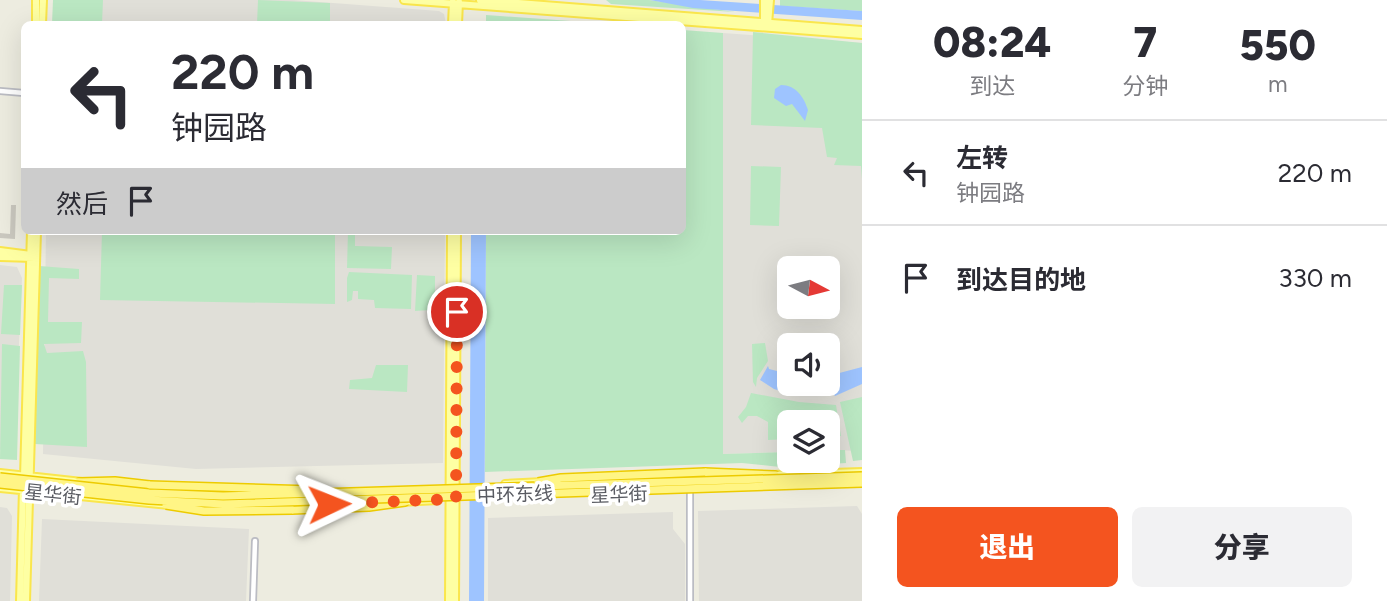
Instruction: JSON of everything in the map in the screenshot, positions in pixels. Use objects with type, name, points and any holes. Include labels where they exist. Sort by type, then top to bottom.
[{"type":"highway","points":[[516,486],[561,478],[705,472],[775,475]]},
{"type":"highway","name":"中环东线","points":[[0,475],[191,496],[862,479]]},
{"type":"highway","name":"中环东线","points":[[0,486],[149,500],[260,503],[862,479]]},
{"type":"highway","points":[[79,482],[115,481],[150,485],[300,489],[338,493]]},
{"type":"highway","points":[[149,500],[204,511],[369,507],[405,502]]},
{"type":"main road","points":[[36,0],[36,21]]},
{"type":"main road","points":[[42,21],[43,0]]},
{"type":"main road","points":[[404,0],[862,30]]},
{"type":"main road","points":[[480,0],[486,4]]},
{"type":"main road","points":[[453,21],[456,2]]},
{"type":"main road","points":[[456,2],[458,21]]},
{"type":"main road","points":[[765,24],[767,3]]},
{"type":"main road","points":[[765,24],[862,35]]},
{"type":"main road","points":[[20,601],[28,476],[31,235]]},
{"type":"main road","points":[[32,257],[36,235]]},
{"type":"main road","points":[[452,235],[455,601]]},
{"type":"main road","points":[[452,486],[457,235]]},
{"type":"main road","points":[[0,251],[32,257]]},
{"type":"main road","points":[[0,257],[32,257]]},
{"type":"main road","name":"星华街","points":[[0,475],[205,491],[775,475],[862,479]]},
{"type":"main road","name":"星华街","points":[[0,486],[204,508],[827,488],[846,479],[862,479]]},
{"type":"main road","points":[[26,601],[27,491]]},
{"type":"main road","points":[[449,601],[453,500]]},
{"type":"street","points":[[0,91],[21,93]]},
{"type":"street","points":[[690,492],[690,601]]},
{"type":"street","points":[[253,601],[255,541]]},
{"type":"shaded area","points":[[55,0],[293,0],[439,11],[444,14],[445,21],[54,21]]},
{"type":"shaded area","points":[[723,33],[862,43],[862,451],[840,450],[840,410],[777,410],[777,452],[723,454]]},
{"type":"shaded area","points":[[46,235],[445,235],[443,463],[196,469],[43,454]]},
{"type":"shaded area","points":[[0,265],[17,267],[22,278],[14,452],[0,450]]},
{"type":"shaded area","points":[[857,506],[862,514],[862,601],[699,601],[698,511]]},
{"type":"shaded area","points":[[0,507],[7,508],[12,516],[10,601],[0,601]]},
{"type":"shaded area","points":[[673,512],[673,529],[685,544],[685,601],[488,601],[488,518]]},
{"type":"shaded area","points":[[42,519],[249,529],[246,601],[39,601]]},
{"type":"green space","points":[[53,0],[103,0],[102,21],[52,21]]},
{"type":"green space","points":[[258,0],[330,3],[330,21],[257,21]]},
{"type":"green space","points":[[606,0],[649,0],[735,12],[611,4]]},
{"type":"green space","points":[[780,0],[862,0],[862,11],[780,6]]},
{"type":"green space","points":[[486,15],[571,21],[486,21]]},
{"type":"green space","points":[[686,30],[723,33],[723,454],[777,452],[777,467],[742,463],[485,472],[486,235],[686,235]]},
{"type":"green space","points":[[753,32],[862,43],[862,179],[861,166],[834,165],[837,158],[827,157],[822,128],[751,125]]},
{"type":"green space","points":[[751,166],[781,167],[779,226],[750,225]]},
{"type":"green space","points":[[102,235],[335,235],[335,304],[100,300]]},
{"type":"green space","points":[[348,235],[355,235],[355,246],[392,247],[391,269],[347,268]]},
{"type":"green space","points":[[39,266],[79,269],[79,279],[49,278],[48,322],[82,322],[81,343],[44,344],[47,353],[83,351],[86,362],[87,447],[35,444]]},
{"type":"green space","points":[[349,272],[412,275],[411,309],[375,308],[374,300],[358,299],[358,291],[353,291],[352,300],[347,302]]},
{"type":"green space","points":[[417,275],[435,276],[435,306],[431,310],[415,311]]},
{"type":"green space","points":[[4,285],[22,285],[20,335],[1,334]]},
{"type":"green space","points":[[765,343],[768,361],[757,378],[756,387],[753,382],[752,344]]},
{"type":"green space","points":[[2,344],[20,346],[17,460],[0,459]]},
{"type":"green space","points":[[376,365],[408,365],[407,392],[349,389],[350,380],[372,378]]},
{"type":"green space","points":[[751,393],[799,402],[836,405],[837,410],[777,410],[777,440],[768,440],[768,422],[757,416],[748,416],[742,423],[738,417],[746,407]]},
{"type":"green space","points":[[862,397],[862,460],[853,461],[840,402]]},
{"type":"green space","points":[[840,450],[845,450],[846,463],[840,463]]},
{"type":"water","points":[[650,0],[700,0],[862,11],[862,20],[693,8]]},
{"type":"water","points":[[781,85],[795,89],[802,96],[808,110],[805,121],[792,104],[786,106],[774,98],[775,89]]},
{"type":"water","points":[[471,235],[486,235],[484,601],[469,601]]},
{"type":"water","points":[[768,366],[769,369],[777,371],[777,390],[774,389],[760,380]]},
{"type":"water","points":[[862,367],[862,384],[840,394],[840,373]]},
{"type":"building","points":[[11,205],[16,205],[15,239],[0,238],[0,233],[10,234]]},
{"type":"route","points":[[329,504],[456,499],[457,312]]}]
